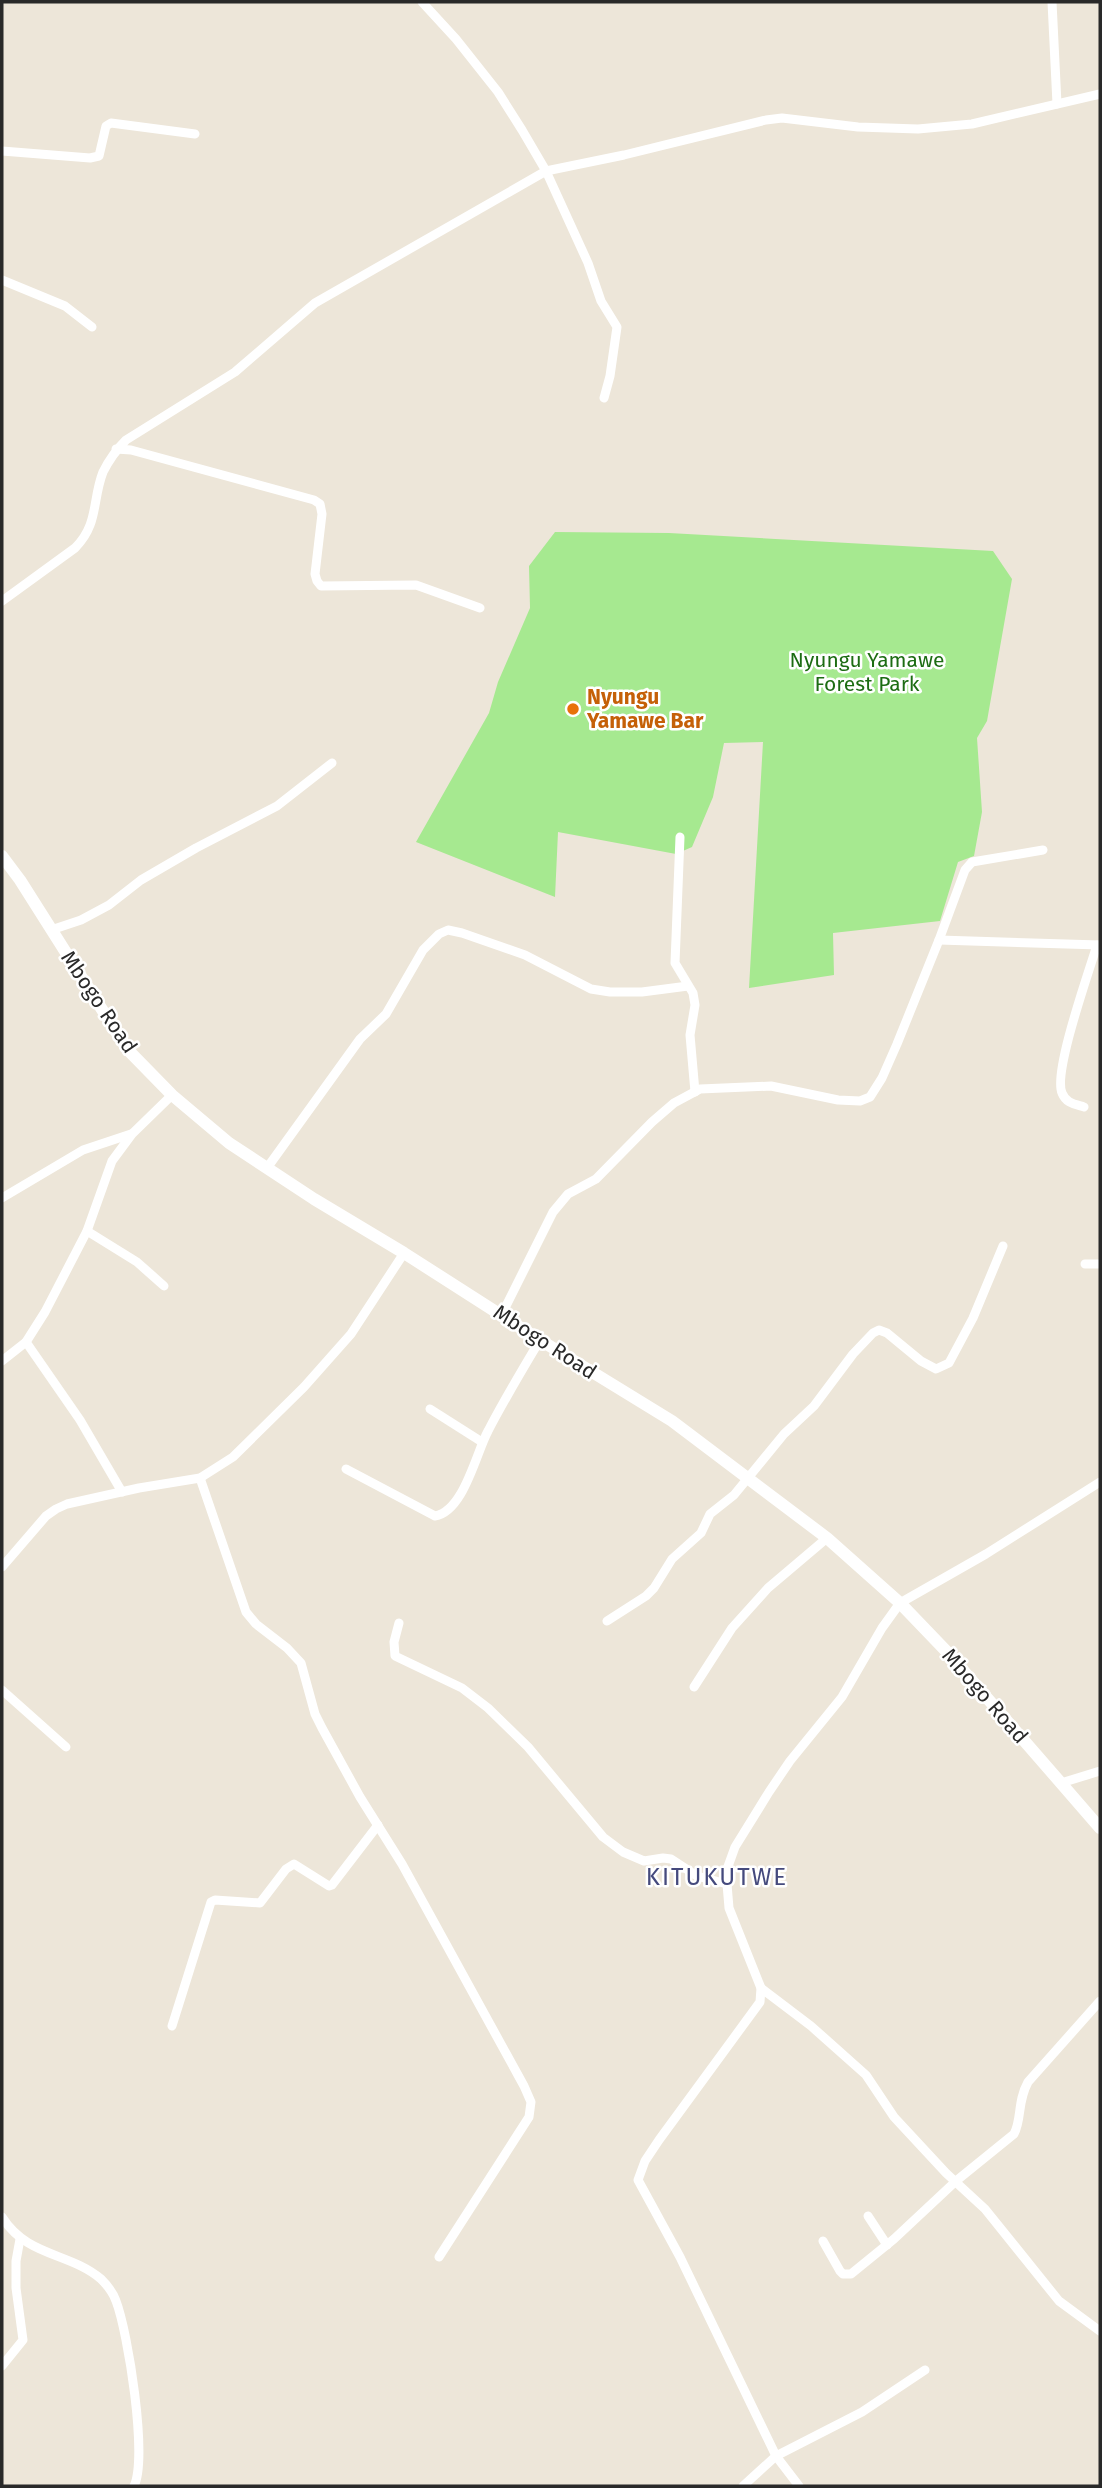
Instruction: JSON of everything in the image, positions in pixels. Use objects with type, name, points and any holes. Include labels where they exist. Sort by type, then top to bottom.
[{"type":"main road","name":"Mbogo Road","points":[[2,856],[127,1049],[172,1095],[229,1143],[267,1168],[672,1421],[827,1538],[900,1603],[948,1653],[1100,1828]]},
{"type":"street","points":[[422,2],[456,39],[498,92],[546,171],[601,301],[617,327],[604,398]]},
{"type":"street","points":[[1052,2],[1057,104]]},
{"type":"street","points":[[2,601],[75,548],[84,538],[96,511],[103,472],[116,449],[126,440],[235,372],[315,303],[546,171],[624,155],[754,122],[782,118],[858,127],[918,129],[971,124],[1100,94]]},
{"type":"street","points":[[2,152],[90,158],[99,156],[106,126],[111,123],[195,134]]},
{"type":"street","points":[[2,280],[65,306],[92,327]]},
{"type":"street","points":[[116,449],[131,450],[314,500],[320,504],[322,514],[315,574],[321,586],[415,585],[480,608]]},
{"type":"street","points":[[51,930],[81,920],[109,905],[141,880],[195,848],[277,806],[332,763]]},
{"type":"street","points":[[680,837],[675,962],[693,993],[695,1005],[690,1035],[695,1091]]},
{"type":"street","points":[[502,1314],[553,1212],[562,1200],[596,1179],[652,1122],[695,1091],[707,1088],[771,1086],[838,1100],[860,1101],[870,1097],[882,1078],[968,865],[1043,850]]},
{"type":"street","points":[[267,1168],[360,1038],[386,1014],[423,950],[447,930],[525,955],[591,989],[642,992],[688,986]]},
{"type":"street","points":[[939,940],[1098,945],[1065,1053],[1060,1080],[1060,1090],[1064,1097],[1069,1102],[1084,1107]]},
{"type":"street","points":[[2,1361],[26,1342],[45,1312],[87,1231],[112,1161],[132,1134],[172,1095]]},
{"type":"street","points":[[2,1198],[83,1150],[132,1134]]},
{"type":"street","points":[[87,1231],[137,1262],[164,1286]]},
{"type":"street","points":[[607,1621],[646,1596],[672,1559],[695,1540],[710,1514],[734,1494],[784,1434],[814,1406],[873,1332],[887,1333],[921,1362],[936,1369],[949,1363],[977,1310],[1003,1246]]},
{"type":"street","points":[[2,1567],[50,1512],[67,1504],[200,1478],[246,1446],[351,1334],[404,1253]]},
{"type":"street","points":[[1085,1264],[1100,1264]]},
{"type":"street","points":[[346,1469],[438,1516],[455,1500],[469,1478],[482,1442],[540,1340]]},
{"type":"street","points":[[26,1342],[80,1420],[122,1492]]},
{"type":"street","points":[[430,1409],[482,1442]]},
{"type":"street","points":[[200,1478],[246,1612],[256,1624],[301,1662],[315,1714],[402,1864],[531,2102],[529,2117],[439,2257]]},
{"type":"street","points":[[799,2486],[776,2456],[680,2257],[638,2180],[645,2161],[659,2140],[751,2018],[760,2002],[761,1988],[729,1908],[726,1872],[735,1847],[769,1792],[790,1761],[842,1697],[882,1628],[900,1603],[986,1554],[1100,1482]]},
{"type":"street","points":[[694,1687],[725,1638],[750,1608],[768,1588],[827,1538]]},
{"type":"street","points":[[399,1623],[394,1642],[395,1656],[462,1688],[488,1708],[527,1747],[603,1837],[635,1859],[671,1859],[697,1876],[727,1884]]},
{"type":"street","points":[[2,1690],[66,1747]]},
{"type":"street","points":[[1061,1783],[1100,1771]]},
{"type":"street","points":[[172,2026],[211,1902],[260,1903],[286,1869],[294,1864],[328,1886],[332,1885],[378,1825]]},
{"type":"street","points":[[761,1988],[811,2026],[866,2075],[894,2117],[985,2209],[1059,2301],[1100,2331]]},
{"type":"street","points":[[823,2241],[843,2274],[855,2271],[887,2245],[956,2181],[1014,2134],[1021,2095],[1028,2082],[1100,2001]]},
{"type":"street","points":[[868,2216],[887,2245]]},
{"type":"street","points":[[2,2217],[20,2239],[99,2277],[116,2299],[133,2388],[139,2456],[138,2479],[134,2486]]},
{"type":"street","points":[[2,2366],[23,2340],[16,2288],[16,2261],[20,2239]]},
{"type":"street","points":[[743,2486],[776,2456],[862,2412],[925,2370]]},
{"type":"green space","name":"Nyungu Yamawe Forest Park","points":[[555,532],[669,533],[993,551],[1012,579],[987,721],[977,738],[982,812],[974,856],[958,862],[940,921],[833,933],[834,975],[749,988],[763,742],[724,743],[713,797],[692,847],[676,854],[558,832],[555,897],[416,842],[489,713],[498,682],[530,608],[529,566]]},
{"type":"place","name":"Nyungu Yamawe Bar","points":[[573,709]]},
{"type":"district","name":"KITUKUTWE","points":[[717,1877]]}]
